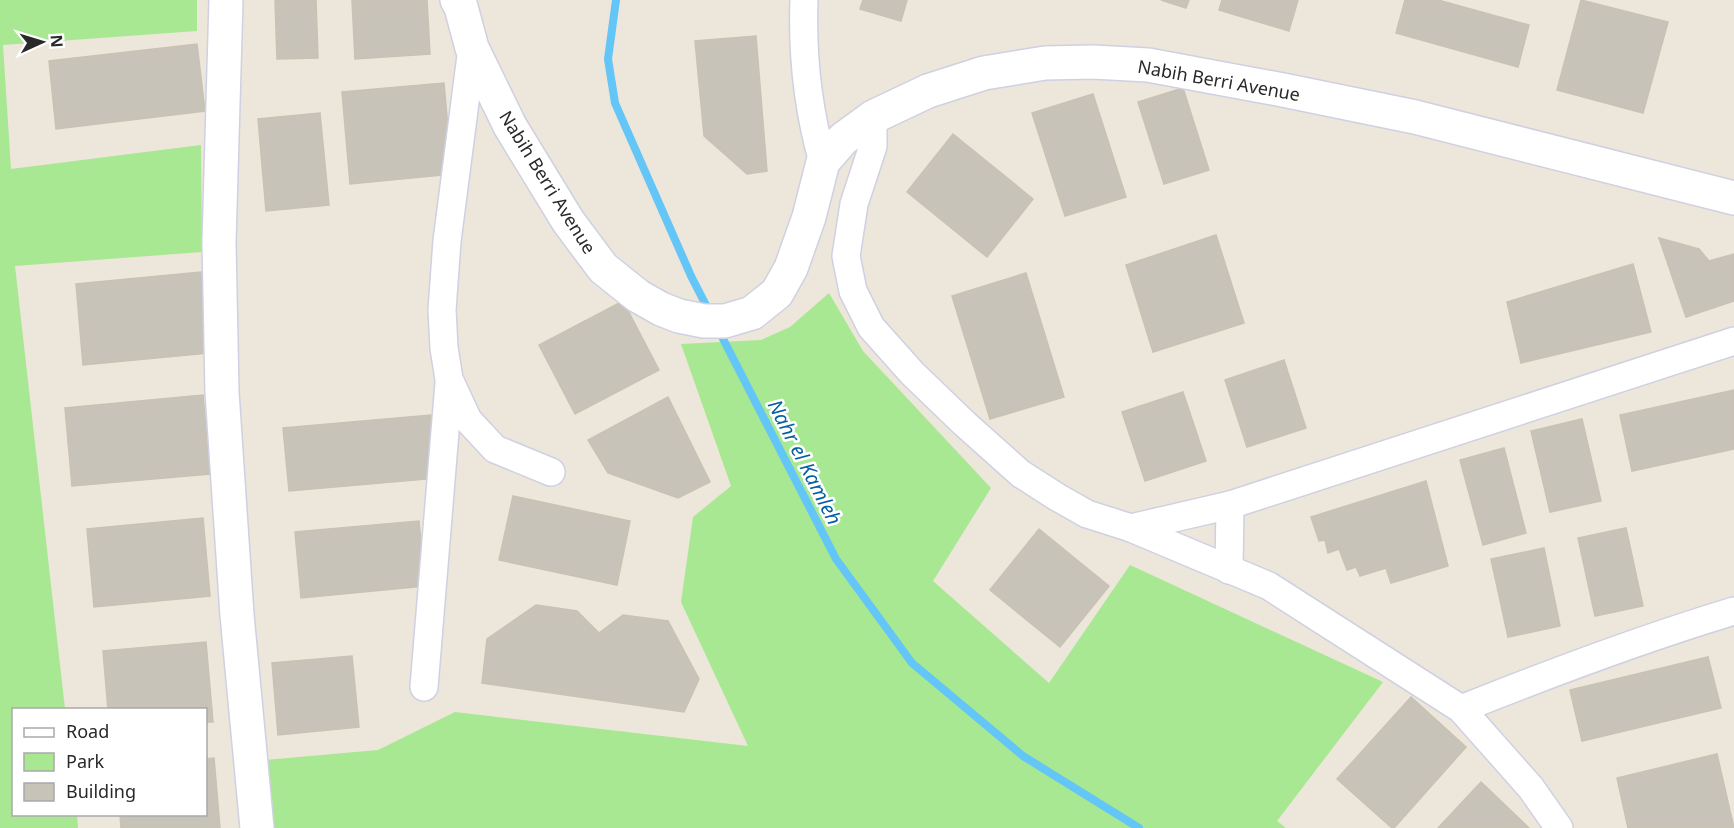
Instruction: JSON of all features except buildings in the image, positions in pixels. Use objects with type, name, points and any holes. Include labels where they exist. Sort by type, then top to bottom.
[{"type":"street","points":[[226,0],[219,242],[222,392],[237,615],[256,828]]},
{"type":"street","name":"Nabih Berri Avenue","points":[[457,0],[472,48],[510,126],[568,221],[603,268],[638,296],[661,309],[679,316],[704,321],[725,321],[752,313],[777,293],[791,268],[809,217],[823,162],[843,139],[873,117],[928,91],[984,73],[1045,63],[1093,62],[1148,65],[1416,117],[1734,198]]},
{"type":"street","points":[[804,0],[806,78],[815,134],[823,162]]},
{"type":"street","points":[[424,687],[449,379],[444,348],[442,310],[447,241],[472,48]]},
{"type":"street","points":[[873,117],[873,146],[854,204],[846,256],[853,291],[871,327],[912,373],[964,424],[1021,474],[1087,514],[1131,528],[1269,586],[1461,709],[1531,788],[1559,828]]},
{"type":"street","points":[[1131,528],[1230,505],[1734,341]]},
{"type":"street","points":[[449,379],[468,420],[495,448],[551,472]]},
{"type":"street","points":[[1229,570],[1230,505]]},
{"type":"street","points":[[1461,709],[1677,628],[1734,612]]},
{"type":"green space","points":[[0,0],[197,0],[197,31],[3,45],[11,169],[201,145],[202,252],[15,266],[65,708],[12,708],[12,816],[77,816],[78,828],[0,828]]},
{"type":"green space","points":[[829,293],[863,351],[991,488],[933,581],[1049,683],[1130,565],[1383,682],[1277,821],[1286,828],[269,828],[265,760],[378,750],[455,712],[748,746],[681,602],[693,517],[731,486],[681,344],[761,340],[790,327]]},
{"type":"waterway","name":"Nahr el Kamleh","points":[[616,0],[608,59],[615,103],[691,276],[711,315]]},
{"type":"waterway","name":"Nahr el Kamleh","points":[[718,329],[836,559],[912,663],[1023,756],[1139,828]]}]
